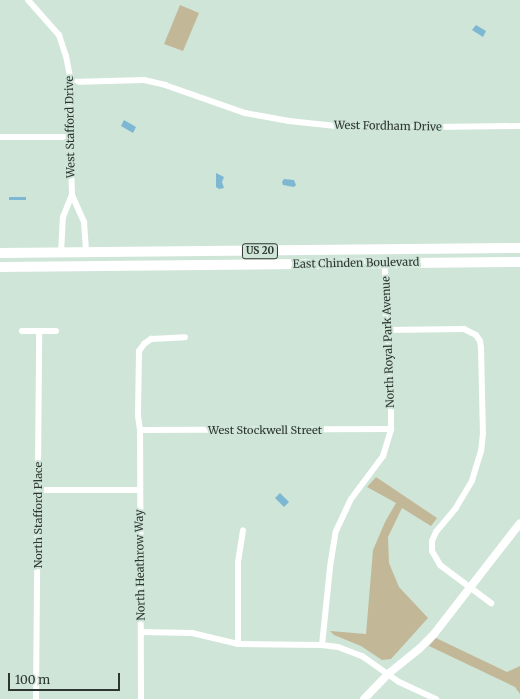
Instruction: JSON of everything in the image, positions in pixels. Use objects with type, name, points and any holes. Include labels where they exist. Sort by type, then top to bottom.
[{"type":"main road","name":"East Chinden Boulevard","points":[[0,253],[520,248]]},
{"type":"main road","points":[[385,263],[402,255],[508,254],[520,251]]},
{"type":"main road","points":[[0,260],[69,260],[86,253]]},
{"type":"main road","name":"East Chinden Boulevard","points":[[0,267],[520,262]]},
{"type":"street","name":"West Stafford Drive","points":[[28,0],[59,36],[66,56],[71,82],[70,137],[72,196],[84,222],[86,253]]},
{"type":"street","name":"West Fordham Drive","points":[[71,82],[144,80],[165,85],[245,113],[289,121],[347,127],[520,126]]},
{"type":"street","points":[[0,137],[70,137]]},
{"type":"street","name":"West Stafford Drive","points":[[61,253],[63,217],[72,196]]},
{"type":"street","name":"North Royal Park Avenue","points":[[322,645],[330,567],[336,531],[351,499],[383,456],[391,429],[391,362],[386,330],[385,263]]},
{"type":"street","points":[[386,330],[464,329],[476,336],[481,348],[483,433],[481,452],[475,474],[464,497],[436,532],[432,541],[432,551],[440,565],[491,603]]},
{"type":"street","points":[[22,331],[56,331]]},
{"type":"street","name":"North Stafford Place","points":[[36,699],[39,331]]},
{"type":"street","name":"North Heathrow Way","points":[[141,699],[139,490],[140,430],[138,415],[139,351],[144,344],[151,339],[185,337]]},
{"type":"street","name":"West Stockwell Street","points":[[140,430],[391,429]]},
{"type":"street","points":[[38,490],[139,490]]},
{"type":"street","points":[[364,699],[388,674],[419,649],[434,634],[520,523]]},
{"type":"street","points":[[238,644],[238,562],[243,530]]},
{"type":"street","points":[[141,632],[192,633],[238,644],[322,645],[352,651],[362,656],[399,682],[436,699]]},
{"type":"shaded area","points":[[180,5],[199,13],[183,51],[164,44]]},
{"type":"shaded area","points":[[376,477],[437,518],[431,526],[402,508],[388,537],[389,563],[399,587],[428,618],[391,659],[382,660],[361,646],[334,635],[330,631],[366,634],[373,550],[385,522],[396,503],[367,487]]},
{"type":"shaded area","points":[[436,638],[507,672],[520,666],[520,694],[515,687],[429,646]]},
{"type":"water","points":[[476,25],[486,31],[483,37],[472,30]]},
{"type":"water","points":[[124,120],[136,127],[133,133],[121,126]]},
{"type":"water","points":[[216,173],[224,177],[222,182],[224,188],[219,189],[216,187]]},
{"type":"water","points":[[284,179],[294,180],[296,185],[294,187],[283,185],[282,182]]},
{"type":"water","points":[[9,197],[26,197],[26,200],[9,200]]},
{"type":"water","points":[[280,493],[289,502],[284,507],[275,498]]}]
